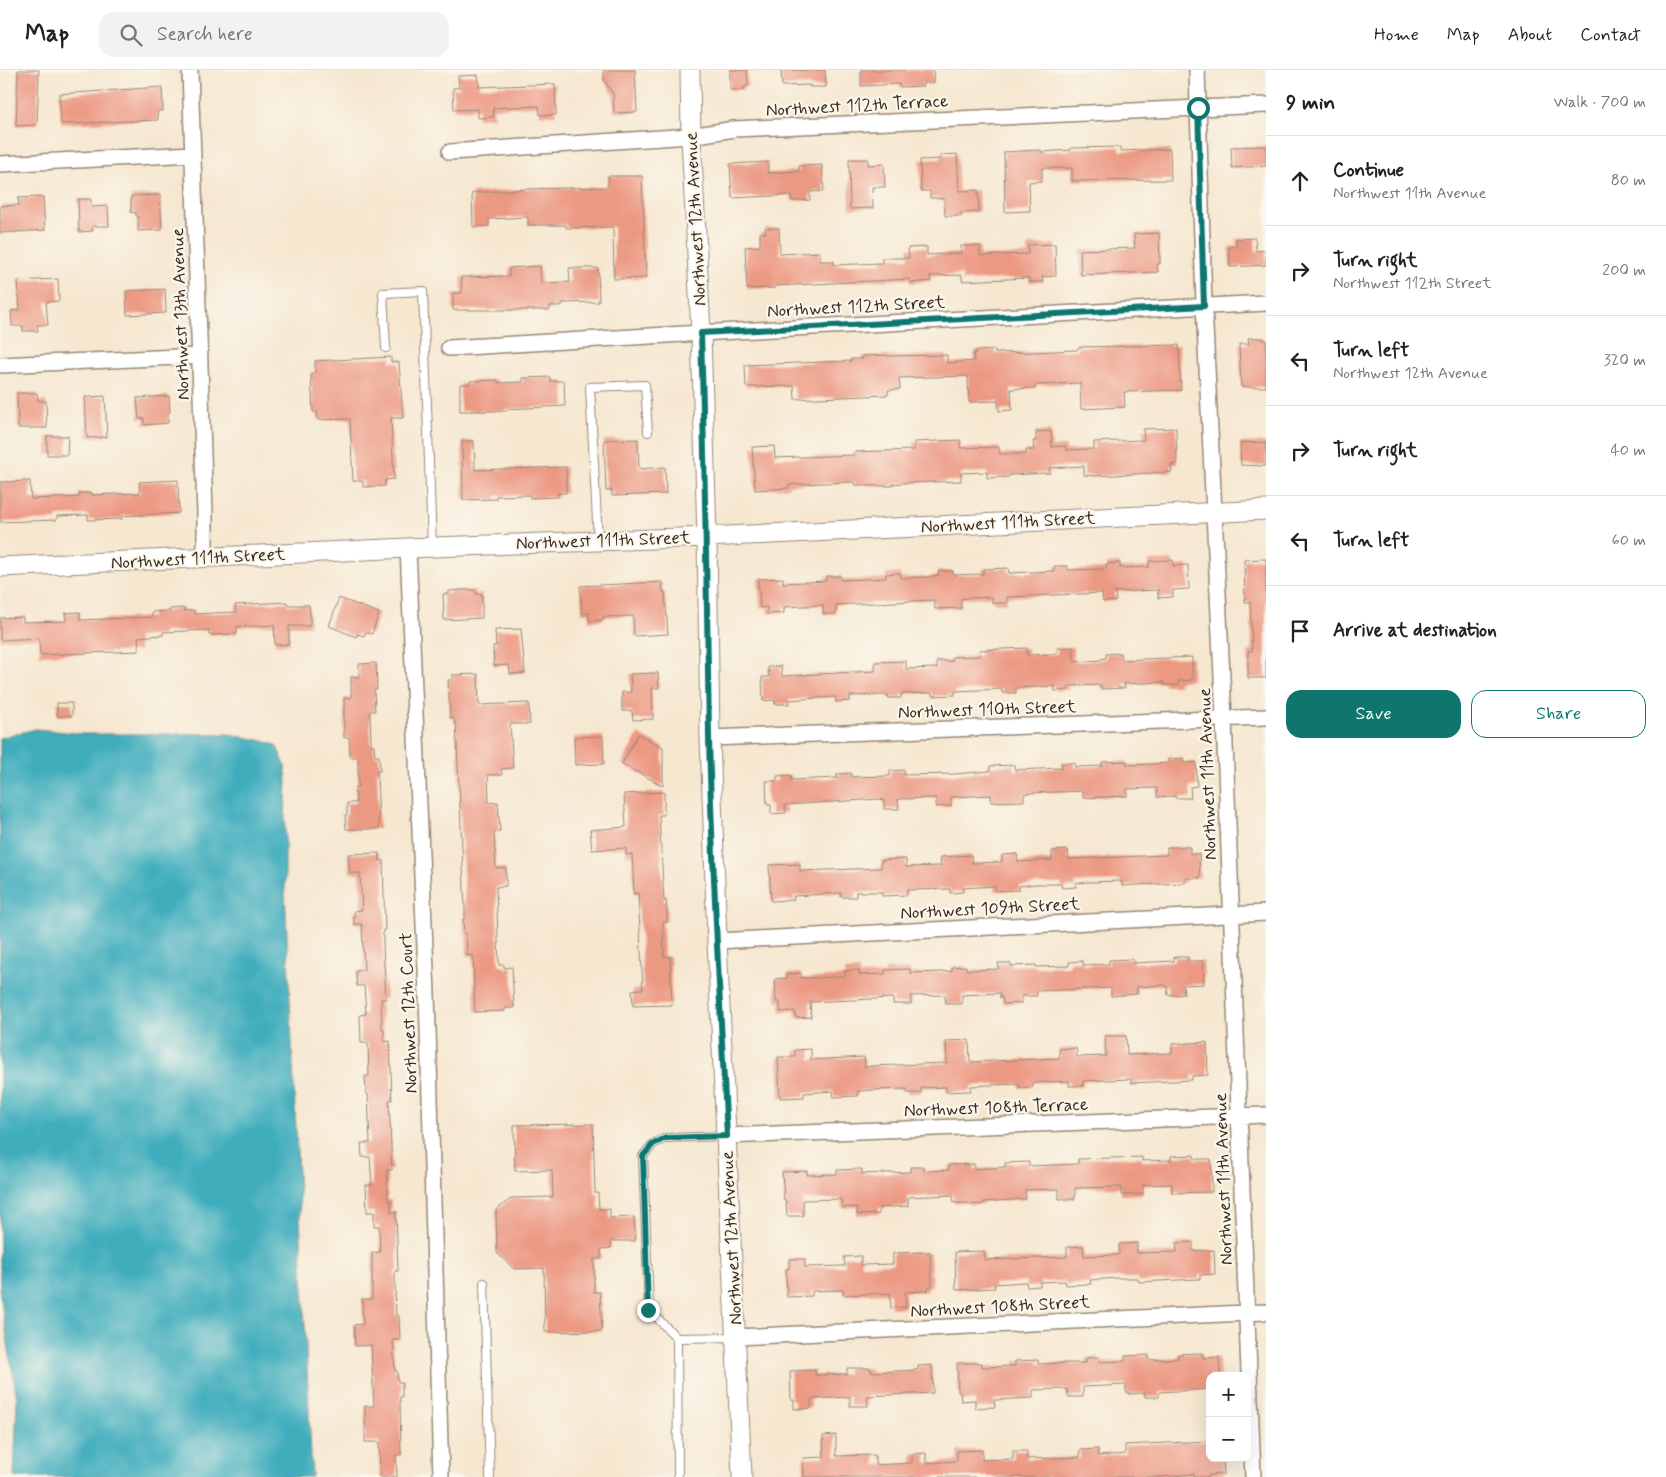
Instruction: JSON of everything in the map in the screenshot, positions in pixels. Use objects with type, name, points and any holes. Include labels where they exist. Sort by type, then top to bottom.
[{"type":"street","name":"Northwest 13th Avenue","points":[[190,70],[205,558]]},
{"type":"street","name":"Northwest 12th Avenue","points":[[690,70],[690,136],[701,333],[710,738],[717,941],[742,1477]]},
{"type":"street","name":"Northwest 11th Avenue","points":[[1197,70],[1204,306],[1224,718],[1246,1313],[1254,1477]]},
{"type":"street","name":"Northwest 112th Terrace","points":[[450,152],[690,136],[734,129],[1266,105]]},
{"type":"street","points":[[0,164],[193,154]]},
{"type":"street","name":"Northwest 112th Street","points":[[449,348],[1266,303]]},
{"type":"street","points":[[0,365],[200,356]]},
{"type":"street","name":"Northwest 111th Street","points":[[0,567],[1266,510]]},
{"type":"street","name":"Northwest 12th Court","points":[[408,548],[427,994],[441,1477]]},
{"type":"street","name":"Northwest 110th Street","points":[[710,738],[1266,716]]},
{"type":"street","name":"Northwest 109th Street","points":[[717,941],[1266,913]]},
{"type":"street","name":"Northwest 108th Terrace","points":[[727,1136],[1266,1115]]},
{"type":"street","name":"Northwest 108th Street","points":[[736,1337],[1266,1312]]},
{"type":"lane","points":[[386,348],[383,293],[423,290],[432,547]]},
{"type":"lane","points":[[598,541],[590,387],[644,384],[648,432]]},
{"type":"lane","points":[[727,1136],[666,1138],[653,1144],[643,1156],[648,1310],[677,1338],[736,1337]]},
{"type":"lane","points":[[484,1283],[490,1477]]},
{"type":"lane","points":[[677,1338],[678,1477]]},
{"type":"water","points":[[36,729],[85,734],[229,734],[276,745],[285,765],[287,783],[285,891],[312,1477],[14,1477],[17,1399],[0,1294],[0,738]]},
{"type":"building","points":[[18,70],[39,70],[37,125],[16,126]]},
{"type":"building","points":[[604,70],[635,70],[637,112],[614,113],[613,94],[604,80]]},
{"type":"building","points":[[730,70],[747,70],[748,86],[744,87],[744,90],[730,90]]},
{"type":"building","points":[[781,70],[825,70],[826,87],[810,87],[810,85],[782,86]]},
{"type":"building","points":[[861,70],[933,70],[934,83],[923,83],[923,86],[900,87],[899,84],[861,86]]},
{"type":"building","points":[[478,75],[479,87],[555,84],[556,115],[540,115],[539,106],[493,108],[494,117],[478,118],[478,109],[454,110],[453,88],[459,88],[458,76]]},
{"type":"building","points":[[162,87],[163,111],[157,111],[158,120],[61,124],[59,94]]},
{"type":"building","points":[[1266,146],[1266,166],[1232,168],[1231,147]]},
{"type":"building","points":[[1120,147],[1120,151],[1170,149],[1171,180],[1072,181],[1072,168],[1042,168],[1042,181],[1029,182],[1030,211],[1005,212],[1004,152],[1041,150],[1041,152],[1071,150],[1071,148]]},
{"type":"building","points":[[957,154],[959,191],[978,190],[979,212],[961,213],[961,216],[945,216],[944,198],[930,198],[930,191],[921,191],[920,160],[941,159],[941,155]]},
{"type":"building","points":[[849,159],[868,159],[868,165],[884,164],[885,187],[872,187],[873,208],[850,209]]},
{"type":"building","points":[[768,162],[768,173],[799,171],[799,166],[822,165],[824,191],[810,192],[810,200],[792,201],[791,195],[732,198],[730,164]]},
{"type":"building","points":[[608,176],[642,176],[646,278],[614,279],[613,227],[566,228],[566,225],[528,225],[528,217],[489,219],[489,226],[473,227],[472,193],[527,189],[608,187]]},
{"type":"building","points":[[160,195],[162,230],[138,231],[138,216],[136,216],[136,212],[131,213],[131,196]]},
{"type":"building","points":[[43,197],[45,230],[0,233],[0,206],[19,205],[18,198]]},
{"type":"building","points":[[78,199],[91,199],[91,207],[108,206],[109,226],[92,226],[93,231],[79,232]]},
{"type":"building","points":[[765,228],[779,228],[780,254],[820,252],[820,261],[834,261],[834,265],[882,263],[882,258],[909,258],[908,248],[927,247],[927,255],[961,253],[961,246],[980,246],[980,256],[1028,254],[1028,245],[1055,244],[1056,276],[1042,277],[1043,282],[1029,282],[1029,278],[962,281],[962,275],[930,276],[931,281],[910,283],[910,279],[747,289],[745,247],[760,246],[760,233],[766,233]]},
{"type":"building","points":[[1159,233],[1160,264],[1157,264],[1158,272],[1081,275],[1080,250],[1135,248],[1134,234]]},
{"type":"building","points":[[1255,238],[1256,251],[1266,250],[1266,265],[1230,267],[1229,247],[1237,246],[1236,239]]},
{"type":"building","points":[[540,266],[541,283],[570,282],[569,268],[598,268],[599,302],[562,303],[562,306],[550,306],[550,310],[453,310],[453,293],[462,293],[461,277],[509,276],[509,268]]},
{"type":"building","points":[[58,279],[59,301],[46,302],[48,325],[37,325],[38,331],[23,331],[23,326],[12,326],[11,311],[20,310],[18,281]]},
{"type":"building","points":[[165,289],[166,313],[127,315],[126,291]]},
{"type":"building","points":[[1248,338],[1263,338],[1263,340],[1266,340],[1266,387],[1241,387],[1239,344],[1249,344]]},
{"type":"building","points":[[1179,345],[1181,390],[1124,392],[1125,407],[1081,409],[1080,383],[1036,385],[1036,388],[1011,389],[1012,410],[999,411],[998,401],[969,402],[968,376],[899,378],[900,389],[888,390],[888,395],[795,399],[794,386],[746,387],[745,365],[851,361],[851,359],[863,359],[862,356],[887,355],[947,355],[947,363],[974,361],[973,354],[975,354],[975,351],[995,350],[995,353],[1034,352],[1077,350],[1079,347]]},
{"type":"building","points":[[391,357],[391,362],[399,362],[403,418],[391,418],[394,479],[385,480],[385,486],[363,487],[363,481],[353,481],[350,419],[318,420],[317,412],[313,412],[311,375],[315,371],[315,361]]},
{"type":"building","points":[[550,377],[550,381],[564,381],[565,406],[507,409],[507,411],[460,411],[460,384],[470,384],[470,381],[498,380],[498,383],[523,382],[523,378]]},
{"type":"building","points":[[17,393],[37,393],[38,401],[46,401],[47,428],[18,428]]},
{"type":"building","points":[[105,396],[107,437],[87,438],[85,397]]},
{"type":"building","points":[[169,396],[170,412],[168,413],[168,423],[144,425],[144,418],[139,419],[137,398]]},
{"type":"building","points":[[1176,428],[1177,464],[1171,465],[1172,472],[1095,476],[1084,475],[1084,466],[1049,468],[1050,473],[1009,475],[1009,477],[987,478],[987,472],[961,473],[961,481],[903,483],[892,484],[892,486],[855,485],[855,482],[822,483],[788,485],[789,488],[755,490],[752,447],[774,446],[775,458],[854,455],[854,452],[914,450],[914,442],[960,440],[960,448],[999,447],[1000,454],[1026,454],[1026,450],[1034,450],[1033,441],[1036,441],[1036,432],[1051,431],[1052,447],[1066,446],[1066,450],[1094,449],[1094,442],[1144,440],[1143,429]]},
{"type":"building","points":[[47,436],[68,436],[67,455],[47,455]]},
{"type":"building","points":[[638,439],[639,469],[665,467],[666,494],[612,496],[612,490],[606,491],[604,440]]},
{"type":"building","points":[[462,441],[474,441],[475,470],[566,467],[566,493],[558,493],[558,497],[530,498],[530,495],[496,496],[496,499],[463,500]]},
{"type":"building","points":[[1266,442],[1266,466],[1241,465],[1240,443]]},
{"type":"building","points":[[178,480],[179,513],[122,516],[122,519],[88,520],[88,515],[57,516],[57,520],[0,522],[0,482],[30,481],[31,499],[79,497],[79,493],[92,493],[92,495],[140,493],[139,482]]},
{"type":"building","points":[[1266,559],[1266,678],[1248,678],[1248,651],[1252,651],[1250,602],[1245,602],[1244,560]]},
{"type":"building","points":[[1173,560],[1173,566],[1188,565],[1189,589],[1173,590],[1173,597],[1158,598],[1158,590],[1115,592],[1116,601],[1103,602],[1102,593],[1007,597],[1007,603],[992,603],[992,597],[967,598],[961,599],[961,608],[935,609],[934,600],[836,605],[836,614],[823,614],[823,605],[784,607],[784,613],[767,614],[767,607],[760,608],[758,579],[783,578],[783,583],[826,581],[826,576],[841,576],[841,580],[886,578],[886,574],[900,573],[901,578],[927,577],[939,575],[938,571],[953,571],[953,575],[983,574],[983,569],[1008,568],[1009,573],[1054,571],[1054,566],[1068,566],[1068,570],[1106,569],[1106,564],[1120,563],[1120,568],[1149,567],[1149,561]]},
{"type":"building","points":[[662,582],[663,592],[665,592],[668,634],[634,636],[633,616],[603,617],[603,620],[589,621],[589,613],[582,613],[580,586]]},
{"type":"building","points":[[475,590],[476,594],[482,594],[482,618],[444,620],[443,594],[449,594],[449,591]]},
{"type":"building","points":[[339,598],[379,613],[372,634],[366,632],[364,636],[357,634],[356,637],[329,626]]},
{"type":"building","points":[[287,602],[288,605],[309,605],[310,615],[310,626],[289,626],[289,644],[275,645],[274,625],[237,627],[237,634],[209,635],[209,630],[163,632],[163,635],[138,637],[139,651],[40,655],[39,638],[0,640],[0,618],[23,617],[23,622],[66,621],[65,613],[80,612],[80,620],[152,617],[152,612],[170,611],[170,609],[183,608],[184,611],[194,610],[195,614],[236,612],[235,605]]},
{"type":"building","points":[[521,629],[525,673],[510,674],[509,665],[494,666],[493,646],[496,646],[495,630]]},
{"type":"building","points":[[1073,647],[1074,662],[1101,660],[1106,658],[1106,654],[1121,653],[1122,660],[1192,657],[1192,680],[1178,681],[1179,685],[1164,685],[1164,682],[1124,684],[1125,688],[1101,689],[1101,685],[1068,686],[1069,690],[1055,691],[1055,686],[1016,688],[1016,693],[1002,693],[1002,689],[955,691],[955,695],[932,696],[932,693],[901,694],[901,698],[888,698],[888,695],[850,696],[850,701],[836,702],[835,697],[789,700],[789,704],[775,704],[775,700],[763,701],[762,677],[769,677],[768,667],[781,666],[782,676],[875,671],[875,662],[906,661],[906,669],[937,668],[937,661],[952,661],[952,657],[980,656],[979,650],[1027,648],[1027,655],[1057,654],[1057,648]]},
{"type":"building","points":[[376,663],[377,689],[374,690],[375,711],[370,711],[371,745],[374,745],[375,756],[379,756],[380,771],[377,771],[379,829],[346,829],[345,815],[347,815],[347,803],[356,803],[355,787],[358,787],[358,757],[350,757],[349,737],[344,738],[344,698],[351,698],[351,677],[359,677],[359,664]]},
{"type":"building","points":[[658,673],[659,688],[652,688],[653,719],[633,720],[632,711],[622,711],[622,692],[631,692],[630,674]]},
{"type":"building","points":[[478,674],[479,705],[529,703],[530,724],[510,724],[513,768],[501,769],[502,775],[488,775],[489,803],[498,802],[500,831],[494,832],[496,868],[506,868],[506,886],[496,887],[499,965],[504,965],[504,968],[512,967],[514,1008],[505,1008],[505,1011],[475,1012],[473,955],[467,956],[466,934],[464,934],[463,919],[465,918],[465,909],[456,723],[454,723],[454,718],[450,718],[448,680],[452,680],[452,675]]},
{"type":"building","points":[[57,703],[72,703],[72,716],[57,716]]},
{"type":"building","points":[[638,734],[663,747],[663,786],[622,764]]},
{"type":"building","points":[[603,736],[604,764],[575,765],[574,737]]},
{"type":"building","points":[[1183,758],[1183,763],[1196,762],[1197,786],[1190,787],[1191,798],[1175,798],[1175,796],[1157,797],[1157,788],[1127,789],[1127,796],[1083,798],[1083,791],[1030,793],[1024,794],[1024,801],[991,802],[991,795],[951,797],[951,806],[936,807],[936,798],[898,799],[899,809],[884,809],[884,800],[879,799],[785,805],[786,813],[771,814],[771,805],[767,805],[766,781],[777,781],[777,776],[791,775],[791,780],[837,778],[837,774],[851,773],[851,777],[890,776],[890,771],[904,770],[904,775],[955,774],[990,771],[990,766],[1014,765],[1015,770],[1062,768],[1061,763],[1075,763],[1075,767],[1102,766],[1102,762],[1127,761],[1127,765],[1168,763],[1168,759]]},
{"type":"building","points":[[664,792],[664,815],[659,815],[664,901],[666,900],[667,911],[667,922],[663,922],[664,957],[670,956],[672,1005],[633,1006],[632,990],[643,989],[638,893],[634,894],[632,854],[626,855],[626,848],[592,850],[590,830],[626,827],[624,794]]},
{"type":"building","points":[[1167,847],[1190,847],[1190,854],[1199,854],[1200,878],[1185,878],[1185,883],[1122,886],[1122,881],[1075,883],[1076,887],[1062,888],[1061,884],[1036,884],[1019,886],[1019,890],[995,891],[995,886],[963,888],[963,892],[950,893],[950,889],[907,890],[907,895],[882,896],[882,892],[856,892],[856,897],[841,897],[841,893],[793,896],[794,900],[771,901],[769,865],[800,864],[800,871],[881,868],[881,860],[906,859],[906,867],[941,866],[940,857],[971,855],[972,863],[1002,862],[1002,855],[1017,854],[1018,862],[1052,860],[1052,851],[1068,850],[1069,859],[1167,855]]},
{"type":"building","points":[[379,853],[380,861],[383,860],[385,930],[383,930],[383,945],[386,999],[381,999],[382,1029],[384,1029],[384,1042],[390,1041],[392,1100],[389,1100],[392,1170],[387,1170],[388,1200],[391,1200],[391,1212],[396,1211],[398,1271],[395,1271],[395,1287],[396,1316],[399,1316],[400,1340],[393,1340],[395,1371],[397,1371],[398,1382],[402,1382],[402,1397],[400,1397],[401,1455],[396,1455],[397,1477],[380,1477],[379,1442],[365,1442],[365,1406],[374,1406],[371,1345],[355,1346],[354,1325],[363,1324],[362,1299],[372,1299],[372,1253],[380,1252],[379,1226],[374,1226],[374,1212],[367,1212],[366,1185],[372,1185],[370,1157],[362,1157],[361,1143],[370,1143],[368,1094],[366,1094],[365,1076],[369,1076],[368,1043],[361,1043],[360,1015],[366,1014],[364,986],[357,986],[356,978],[356,971],[364,970],[362,924],[354,924],[354,911],[362,910],[360,873],[350,873],[348,854]]},
{"type":"building","points":[[1174,957],[1188,957],[1188,961],[1203,961],[1204,984],[1183,985],[1184,994],[1176,995],[1168,995],[1167,986],[1164,985],[1137,987],[1137,994],[1111,996],[1111,988],[1037,991],[1037,996],[1022,996],[1022,1003],[1003,1004],[1000,993],[962,995],[962,1004],[946,1004],[945,995],[911,996],[911,1004],[893,1004],[893,998],[810,1002],[811,1017],[796,1018],[795,1011],[780,1012],[780,1002],[776,1002],[775,979],[787,978],[787,974],[801,973],[801,978],[816,978],[845,976],[845,971],[859,970],[859,975],[885,974],[885,970],[910,969],[910,973],[941,972],[952,971],[952,967],[966,966],[966,970],[999,969],[998,963],[1011,963],[1011,966],[1069,966],[1069,962],[1083,961],[1083,965],[1109,964],[1109,960],[1133,959],[1133,963],[1174,961]]},
{"type":"building","points":[[1105,1036],[1126,1036],[1127,1055],[1172,1053],[1172,1044],[1207,1042],[1208,1075],[1192,1076],[1192,1080],[1131,1083],[1131,1079],[1083,1081],[1083,1086],[1069,1086],[1069,1081],[1032,1083],[1033,1087],[1019,1088],[1019,1084],[971,1086],[971,1091],[946,1092],[946,1087],[921,1088],[921,1093],[907,1093],[907,1089],[874,1090],[858,1091],[858,1096],[834,1097],[833,1091],[804,1093],[804,1097],[780,1098],[778,1057],[795,1057],[795,1050],[811,1049],[811,1060],[864,1057],[865,1067],[947,1063],[946,1041],[969,1040],[970,1062],[1060,1058],[1059,1049],[1076,1048],[1077,1057],[1106,1056]]},
{"type":"building","points":[[593,1124],[595,1193],[598,1193],[599,1209],[610,1209],[610,1218],[634,1217],[635,1241],[611,1241],[611,1248],[601,1249],[601,1259],[594,1259],[594,1292],[600,1292],[602,1331],[545,1332],[544,1268],[514,1269],[497,1253],[496,1210],[512,1198],[553,1197],[552,1170],[515,1171],[514,1125]]},
{"type":"building","points":[[1194,1155],[1195,1159],[1211,1159],[1212,1192],[1172,1193],[1172,1184],[1143,1185],[1143,1194],[1121,1195],[1121,1187],[1075,1188],[1075,1199],[1059,1199],[1059,1189],[1025,1190],[1026,1199],[969,1205],[968,1203],[954,1203],[953,1195],[908,1197],[908,1206],[879,1208],[879,1214],[857,1215],[857,1207],[842,1208],[841,1199],[803,1200],[803,1216],[787,1216],[786,1201],[784,1201],[782,1172],[807,1171],[807,1175],[837,1174],[837,1170],[862,1169],[862,1174],[910,1172],[910,1167],[924,1167],[924,1171],[949,1170],[949,1165],[974,1164],[974,1169],[1005,1167],[1005,1163],[1029,1162],[1029,1166],[1078,1164],[1078,1159],[1142,1157],[1142,1161],[1171,1160],[1171,1156]]},
{"type":"building","points":[[1193,1242],[1193,1251],[1214,1250],[1215,1274],[1200,1275],[1200,1279],[1139,1282],[1138,1278],[1118,1278],[1090,1280],[1091,1284],[1066,1285],[1065,1281],[1040,1282],[1040,1286],[1027,1287],[1026,1282],[994,1284],[995,1288],[956,1290],[955,1252],[984,1251],[985,1260],[1067,1257],[1067,1247],[1083,1246],[1084,1256],[1117,1255],[1119,1254],[1119,1244],[1137,1243],[1137,1253],[1177,1252],[1176,1243]]},
{"type":"building","points":[[930,1252],[932,1286],[928,1287],[928,1291],[905,1292],[906,1307],[891,1308],[890,1293],[844,1295],[843,1290],[812,1291],[812,1296],[787,1297],[786,1269],[789,1269],[789,1259],[805,1259],[805,1267],[845,1266],[844,1257],[861,1256],[861,1265],[893,1264],[893,1253]]},
{"type":"building","points":[[1202,1353],[1203,1358],[1219,1357],[1220,1372],[1206,1372],[1206,1389],[1159,1392],[1159,1397],[1145,1397],[1144,1393],[1129,1394],[1129,1392],[1126,1392],[1126,1385],[1083,1387],[1083,1397],[1068,1397],[1067,1389],[1033,1390],[1033,1398],[994,1400],[995,1407],[975,1408],[975,1400],[961,1401],[960,1392],[958,1392],[957,1363],[982,1363],[982,1367],[1015,1366],[1015,1361],[1038,1360],[1038,1364],[1086,1363],[1086,1358],[1099,1357],[1099,1362],[1125,1361],[1125,1356],[1149,1355],[1149,1360],[1178,1358],[1178,1354]]},
{"type":"building","points":[[932,1365],[933,1393],[867,1396],[868,1406],[850,1406],[850,1397],[811,1399],[811,1408],[794,1409],[794,1400],[791,1400],[790,1371],[815,1370],[815,1375],[847,1374],[847,1368],[871,1368],[871,1372],[918,1370],[918,1366]]},
{"type":"building","points":[[836,1435],[836,1456],[875,1455],[875,1465],[912,1463],[912,1454],[926,1453],[926,1463],[957,1461],[957,1451],[982,1450],[982,1460],[1013,1459],[1013,1451],[1027,1451],[1027,1459],[1080,1457],[1080,1450],[1098,1449],[1098,1456],[1125,1454],[1125,1445],[1206,1441],[1206,1462],[1223,1462],[1224,1474],[1209,1475],[1209,1477],[1194,1477],[1194,1474],[1161,1477],[804,1477],[803,1458],[824,1457],[823,1436]]},
{"type":"route","points":[[648,1310],[643,1156],[653,1144],[666,1138],[727,1136],[717,941],[710,738],[701,333],[1204,306],[1198,108]]}]
